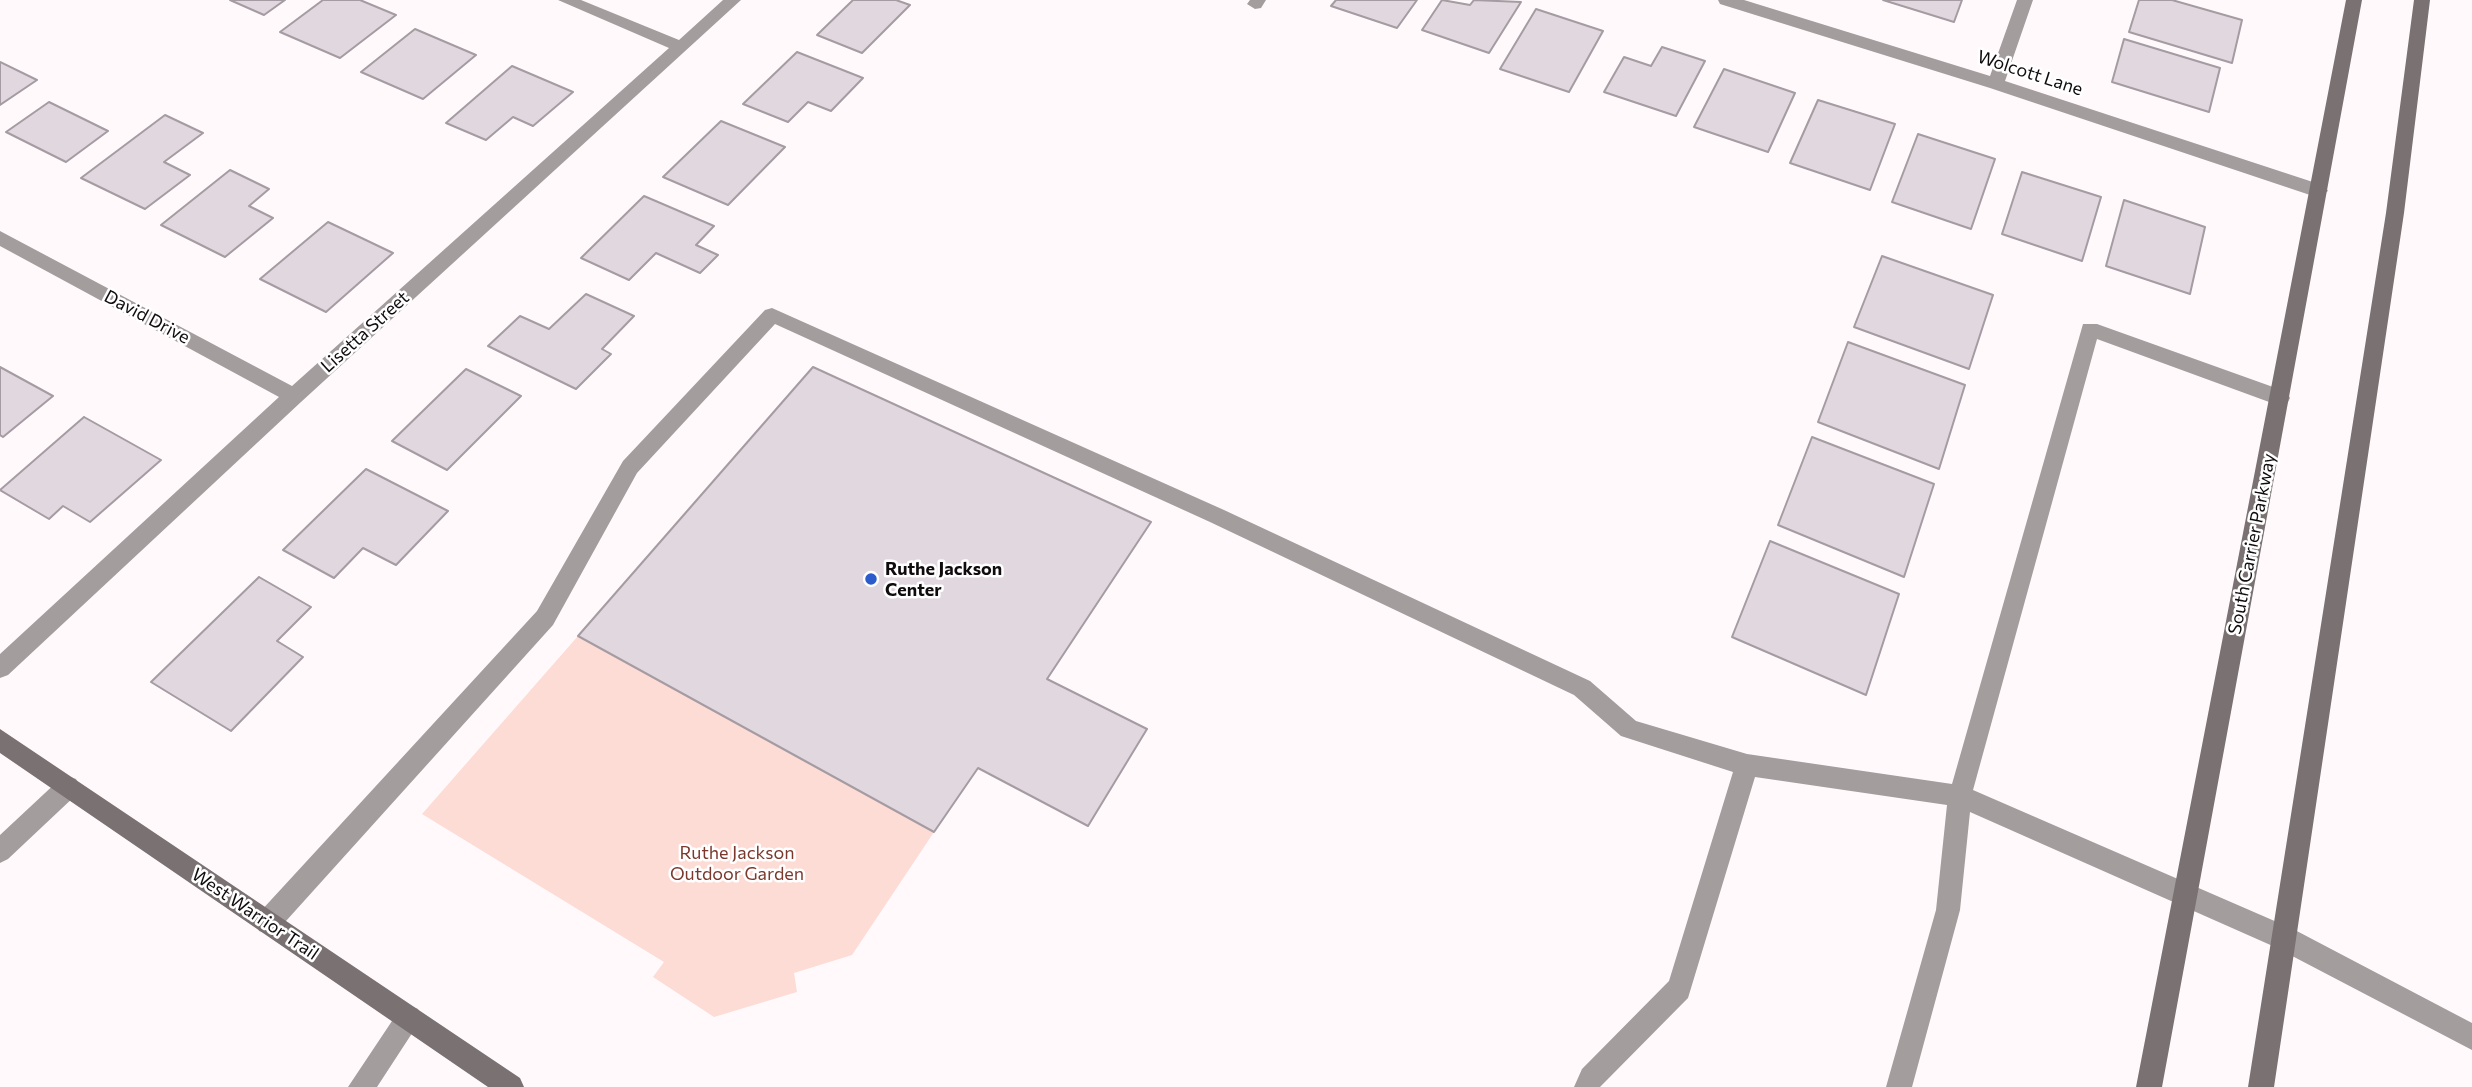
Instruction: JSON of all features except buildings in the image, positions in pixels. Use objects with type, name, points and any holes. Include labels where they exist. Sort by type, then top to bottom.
[{"type":"main road","name":"South Carrier Parkway","points":[[2148,1087],[2187,895],[2354,0]]},
{"type":"main road","points":[[2261,1087],[2395,213],[2422,0]]},
{"type":"main road","name":"West Warrior Trail","points":[[0,740],[511,1087]]},
{"type":"street","points":[[566,0],[681,47]]},
{"type":"street","name":"Lisetta Street","points":[[0,668],[294,396],[733,0]]},
{"type":"street","name":"Wolcott Lane","points":[[1726,0],[1996,84],[2319,191]]},
{"type":"street","points":[[1996,84],[2025,0]]},
{"type":"street","name":"David Drive","points":[[0,238],[294,396]]},
{"type":"street","points":[[268,922],[545,618],[630,467],[772,315],[1217,516],[1582,688],[1629,729],[1747,765],[1960,796],[2284,938],[2472,1037]]},
{"type":"street","points":[[1899,1087],[1948,910],[1960,796],[2090,329],[2280,398]]},
{"type":"street","points":[[1587,1087],[1591,1078],[1679,989],[1747,765]]},
{"type":"street","points":[[0,851],[68,787]]},
{"type":"street","points":[[361,1087],[410,1018]]},
{"type":"green space","name":"Ruthe Jackson Outdoor Garden","points":[[578,636],[934,832],[852,955],[794,973],[797,992],[714,1017],[653,977],[664,962],[422,814]]},
{"type":"place","name":"Ruthe Jackson Center","points":[[871,579]]}]
